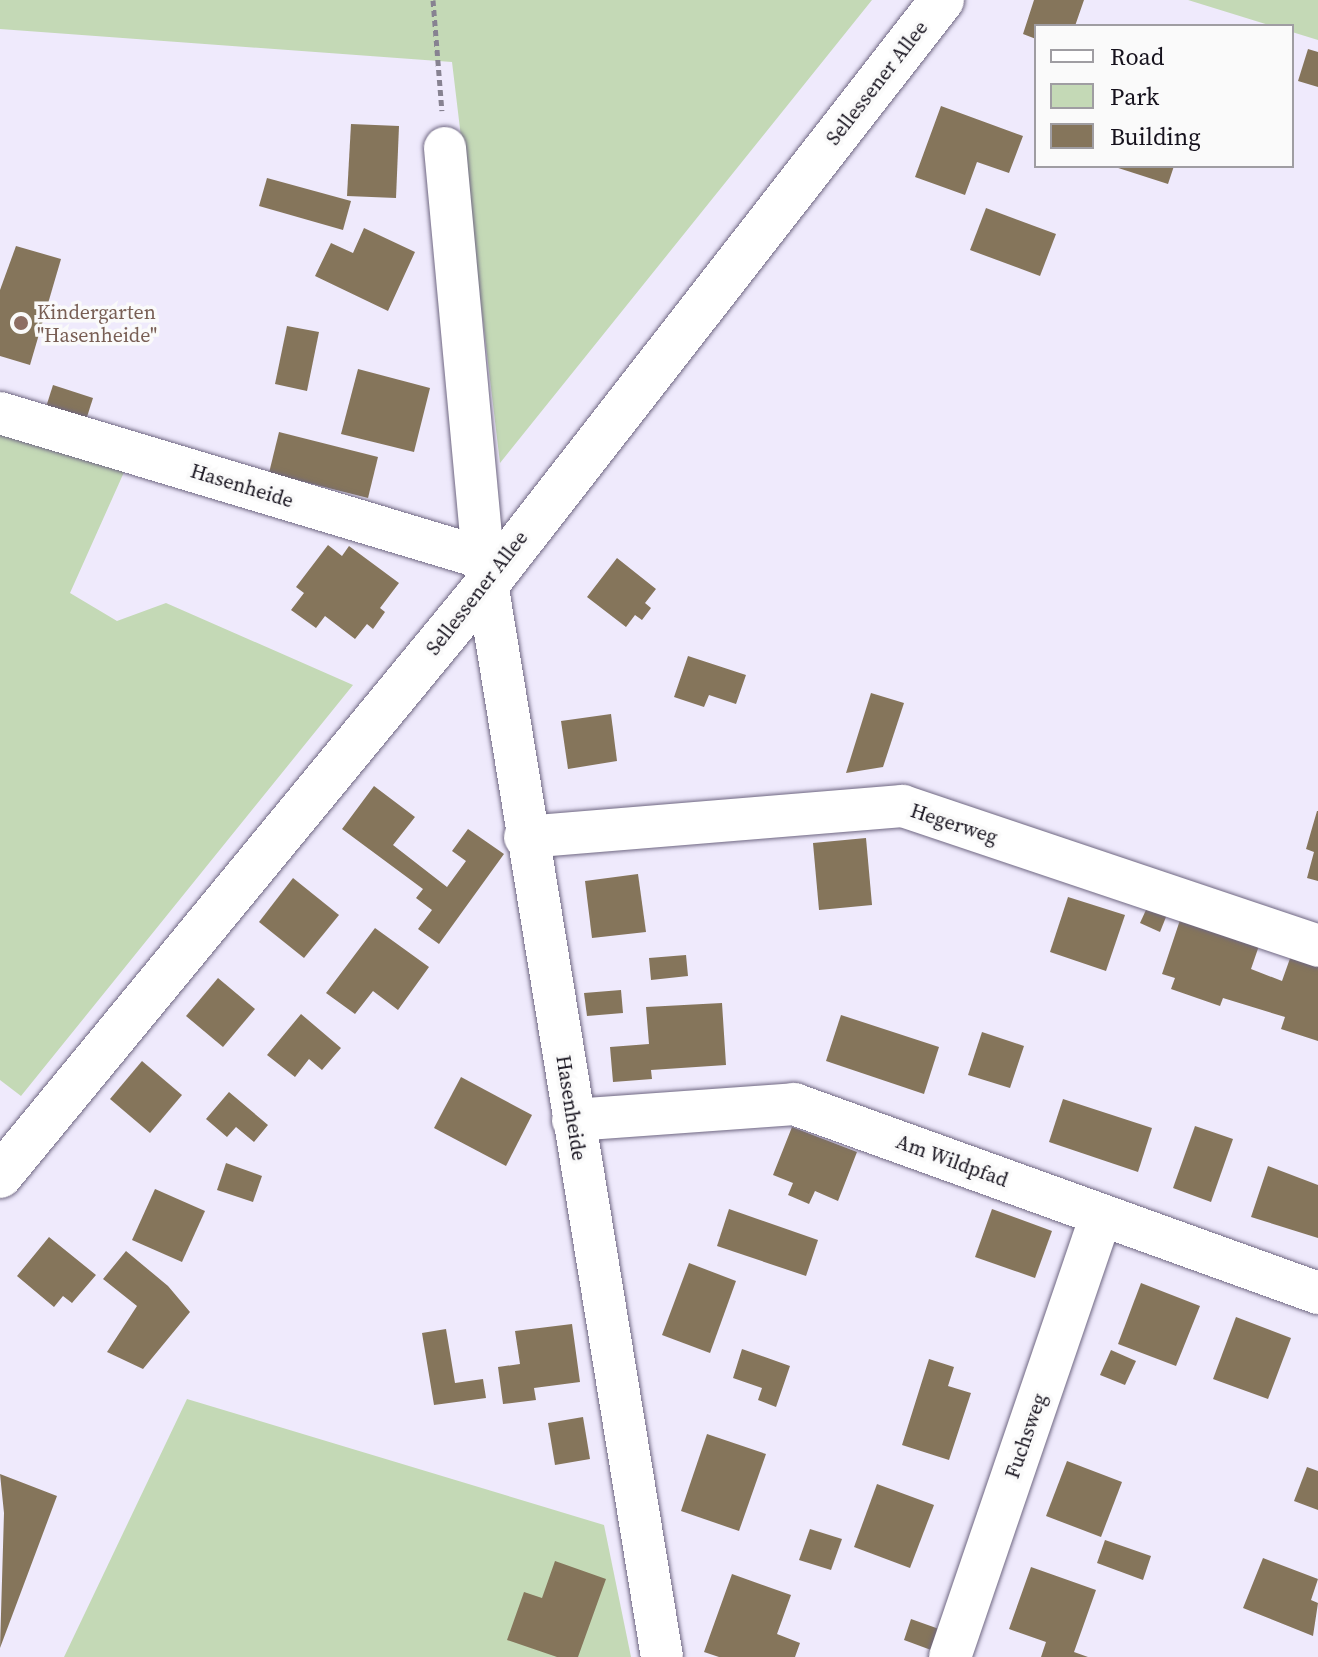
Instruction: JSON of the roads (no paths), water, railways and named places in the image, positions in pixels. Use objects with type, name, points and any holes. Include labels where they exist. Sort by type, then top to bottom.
[{"type":"main road","name":"Sellessener Allee","points":[[0,1176],[942,0]]},
{"type":"street","name":"Hasenheide","points":[[445,148],[486,571],[525,837],[662,1657]]},
{"type":"street","name":"Hasenheide","points":[[0,413],[486,571]]},
{"type":"street","name":"Hegerweg","points":[[525,837],[903,806],[1318,946]]},
{"type":"street","name":"Am Wildpfad","points":[[573,1120],[794,1104],[1318,1293]]},
{"type":"street","name":"Fuchsweg","points":[[950,1657],[1101,1215]]},
{"type":"place","name":"Kindergarten \"Hasenheide\"","points":[[21,323]]}]
